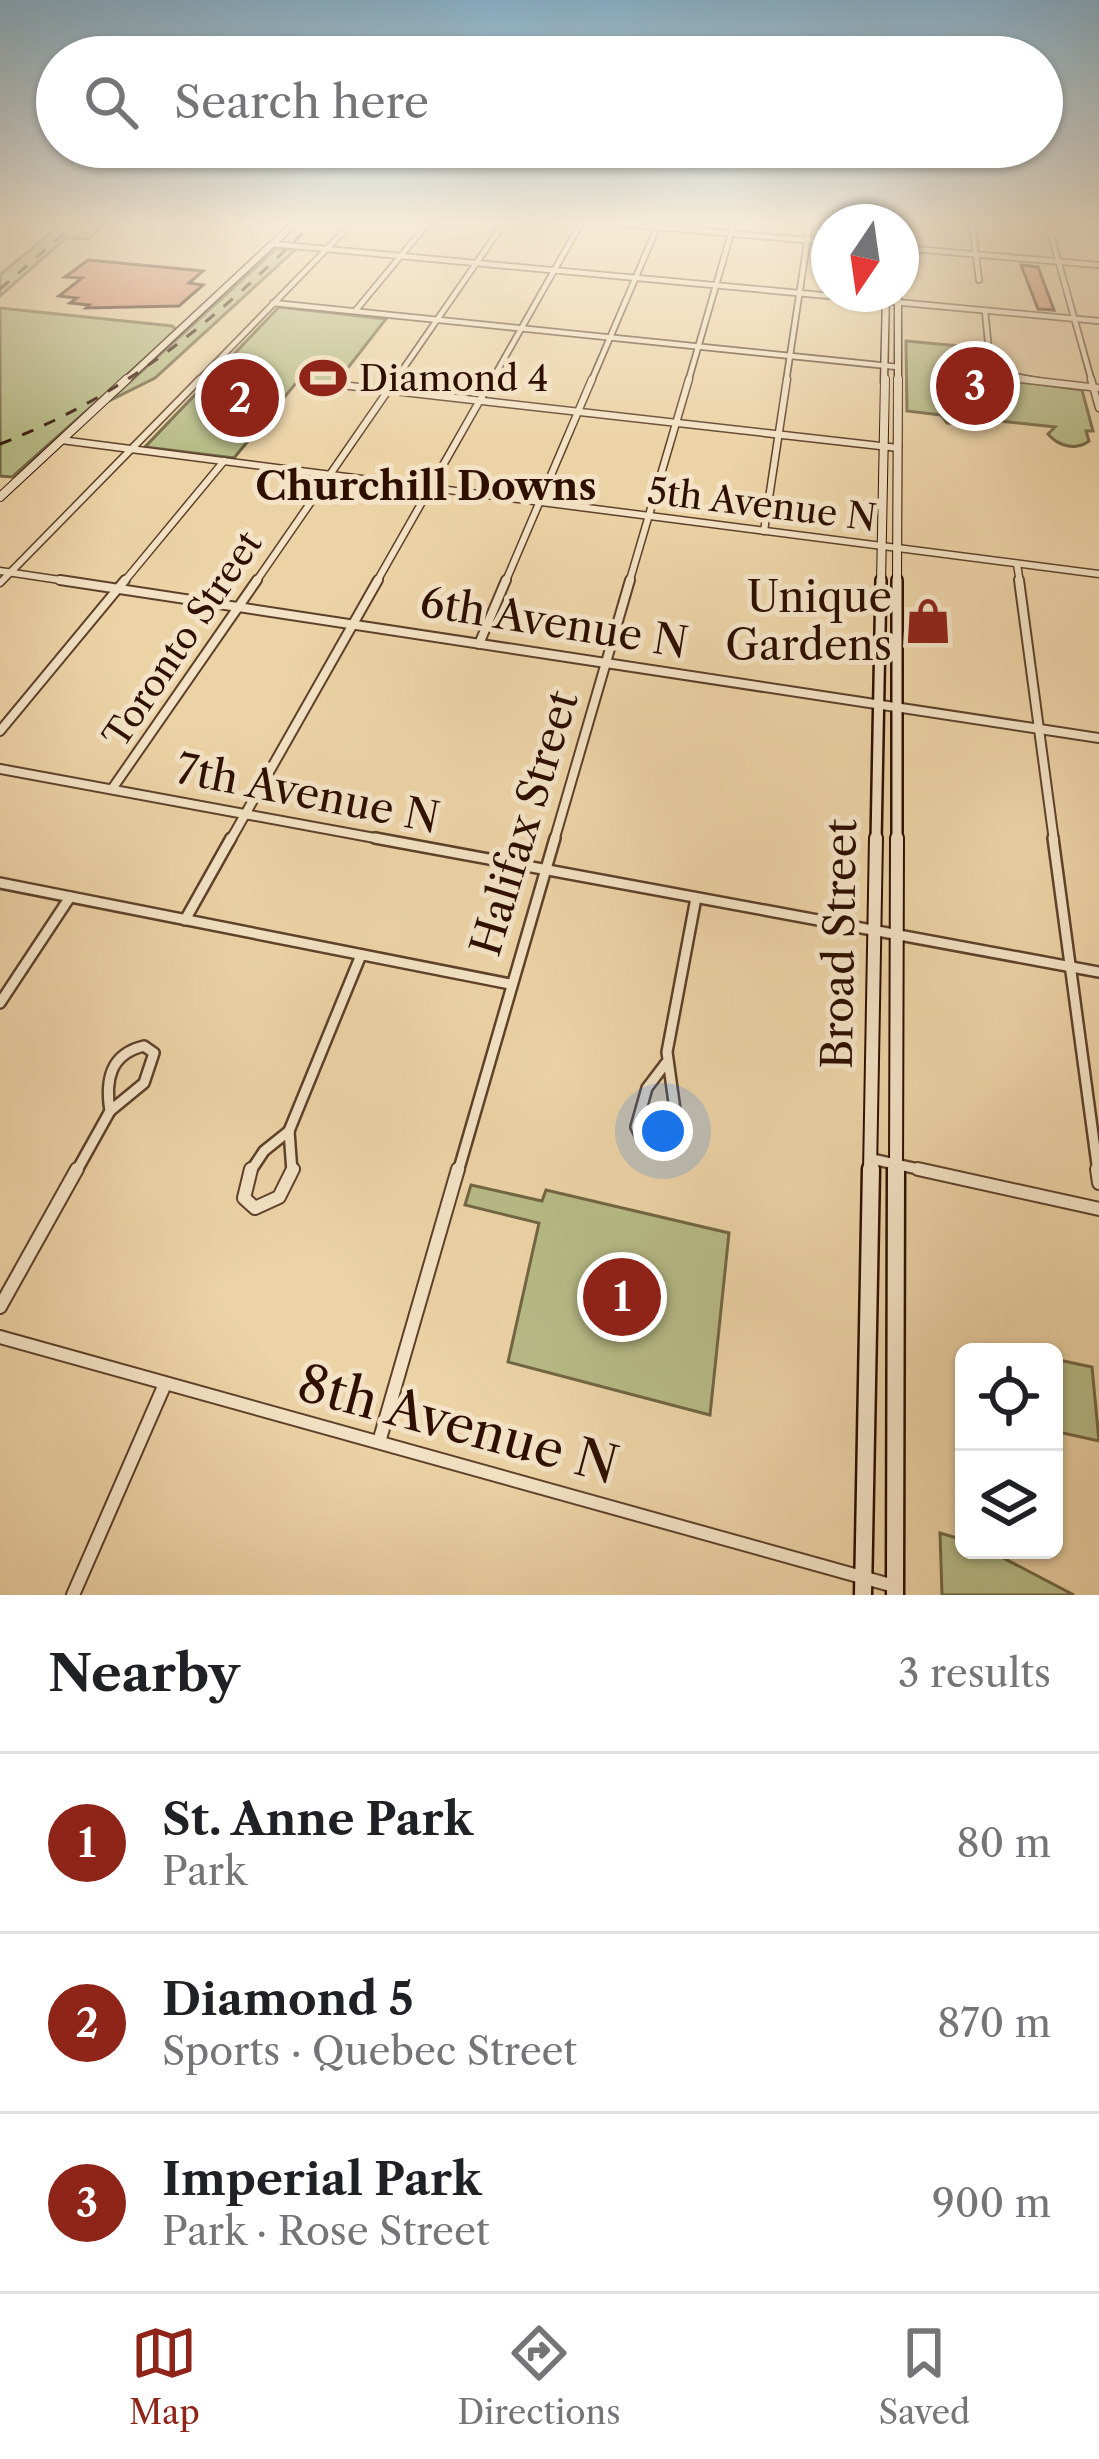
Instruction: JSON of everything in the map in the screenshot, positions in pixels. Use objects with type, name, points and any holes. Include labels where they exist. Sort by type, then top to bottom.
[{"type":"main road","points":[[0,497],[214,297]]},
{"type":"main road","name":"Broad Street","points":[[863,1586],[886,312]]},
{"type":"main road","name":"Broad Street","points":[[895,1590],[898,312]]},
{"type":"street","points":[[0,583],[5,572],[278,297]]},
{"type":"street","points":[[355,311],[366,297]]},
{"type":"street","name":"Toronto Street","points":[[111,790],[453,297]]},
{"type":"street","points":[[185,920],[540,297]]},
{"type":"street","points":[[479,644],[626,297]]},
{"type":"street","name":"Halifax Street","points":[[379,1442],[713,297]]},
{"type":"street","points":[[764,531],[799,297]]},
{"type":"street","points":[[1069,297],[1099,408]]},
{"type":"street","points":[[919,301],[1099,321]]},
{"type":"street","points":[[273,303],[898,367]]},
{"type":"street","points":[[985,311],[991,372],[1005,379],[1096,388]]},
{"type":"street","points":[[341,385],[898,448]]},
{"type":"street","name":"5th Avenue N","points":[[61,440],[1099,574]]},
{"type":"street","points":[[0,731],[224,461]]},
{"type":"street","points":[[1017,564],[1099,1183]]},
{"type":"street","name":"6th Avenue N","points":[[5,572],[1099,738]]},
{"type":"street","name":"7th Avenue N","points":[[0,769],[1099,972]]},
{"type":"street","points":[[0,883],[510,984]]},
{"type":"street","points":[[0,1003],[70,897]]},
{"type":"street","points":[[666,1064],[676,1094],[676,1114],[674,1134],[662,1145],[643,1141],[636,1127],[647,1088],[666,1064],[696,898]]},
{"type":"street","points":[[289,1131],[294,1152],[286,1191],[276,1203],[255,1208],[244,1198],[250,1169],[266,1146],[289,1131],[361,955]]},
{"type":"street","points":[[0,1307],[110,1112],[144,1083],[154,1053],[144,1046],[128,1048],[116,1059],[107,1078],[110,1112]]},
{"type":"street","points":[[871,1159],[1099,1208]]},
{"type":"street","name":"8th Avenue N","points":[[0,1337],[379,1442],[863,1586],[895,1590]]},
{"type":"street","points":[[73,1595],[165,1384]]},
{"type":"green space","points":[[223,297],[243,297],[155,378],[109,401]]},
{"type":"green space","points":[[279,307],[386,319],[333,387],[296,383],[234,458],[145,447]]},
{"type":"green space","points":[[0,308],[177,330],[12,477],[0,476]]},
{"type":"green space","points":[[906,341],[981,348],[985,371],[994,378],[1082,390],[1093,431],[1086,431],[1089,441],[1079,446],[1062,444],[1048,434],[1055,427],[973,418],[964,424],[947,423],[941,415],[907,411]]},
{"type":"green space","points":[[471,1185],[542,1201],[546,1190],[729,1233],[710,1415],[508,1362],[539,1223],[465,1205]]},
{"type":"green space","points":[[1063,1361],[1092,1367],[1099,1441],[1063,1433]]},
{"type":"green space","points":[[940,1533],[955,1537],[955,1559],[1005,1559],[1074,1595],[942,1595]]},
{"type":"building","points":[[72,297],[189,297],[179,306],[86,308],[89,305],[70,303],[77,298]]},
{"type":"building","points":[[1034,297],[1049,297],[1054,310],[1038,309]]},
{"type":"railway","points":[[0,444],[90,402],[130,377],[234,297]]},
{"type":"place","name":"Diamond 4","points":[[323,378]]},
{"type":"place","name":"Imperial Park","points":[[975,386]]},
{"type":"place","name":"Diamond 5","points":[[240,398]]},
{"type":"place","name":"Unique Gardens","points":[[928,621]]},
{"type":"place","name":"St. Anne Park","points":[[622,1297]]},
{"type":"district","name":"Churchill Downs","points":[[426,486]]}]
